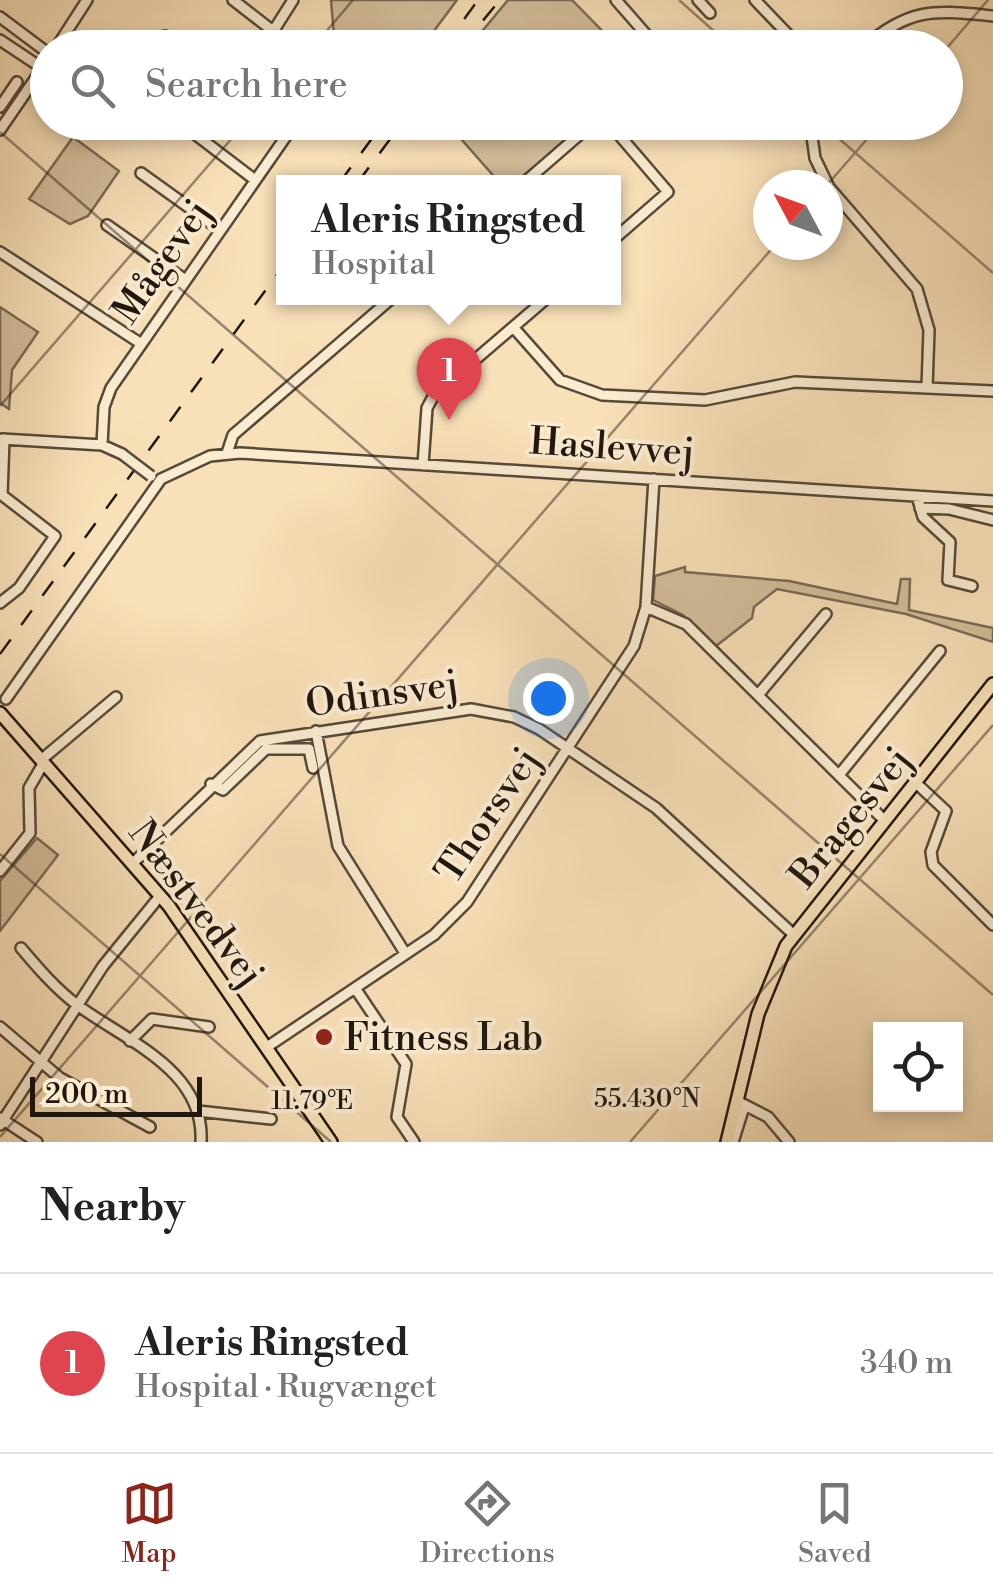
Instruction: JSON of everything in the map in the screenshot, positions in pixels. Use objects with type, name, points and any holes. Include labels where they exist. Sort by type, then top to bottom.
[{"type":"main road","name":"Bragesvej","points":[[740,1104],[747,1054],[764,995],[794,934],[993,684]]},
{"type":"main road","name":"Næstvedvej","points":[[0,713],[160,896],[330,1142]]},
{"type":"main road","name":"Bragesvej","points":[[730,1142],[764,995]]},
{"type":"street","points":[[68,30],[87,0]]},
{"type":"street","points":[[233,0],[274,30],[294,0]]},
{"type":"street","points":[[616,0],[642,30]]},
{"type":"street","points":[[698,0],[710,14]]},
{"type":"street","points":[[755,0],[784,30]]},
{"type":"street","points":[[884,30],[916,12],[993,16]]},
{"type":"street","points":[[0,17],[30,40]]},
{"type":"street","points":[[13,48],[23,34]]},
{"type":"street","points":[[0,40],[30,60]]},
{"type":"street","points":[[0,108],[17,82]]},
{"type":"street","points":[[2,124],[30,83]]},
{"type":"street","points":[[202,140],[254,180]]},
{"type":"street","name":"Mågevej","points":[[102,445],[106,398],[283,140]]},
{"type":"street","points":[[532,175],[573,140]]},
{"type":"street","points":[[621,233],[668,192],[623,140]]},
{"type":"street","points":[[812,140],[820,170]]},
{"type":"street","points":[[141,173],[220,229]]},
{"type":"street","points":[[843,202],[917,288],[929,330],[927,388]]},
{"type":"street","points":[[107,225],[184,279]]},
{"type":"street","points":[[0,252],[140,344]]},
{"type":"street","points":[[6,699],[156,478],[228,453],[233,434],[384,305]]},
{"type":"street","points":[[423,464],[429,401],[538,305]]},
{"type":"street","points":[[513,327],[560,380],[592,394],[705,400],[776,384],[993,391]]},
{"type":"street","points":[[0,602],[20,588],[55,536],[2,495],[2,439],[102,445],[156,478]]},
{"type":"street","name":"Haslevvej","points":[[228,453],[993,501]]},
{"type":"street","name":"Thorsvej","points":[[267,1047],[452,920],[466,902],[634,646],[646,608],[654,479]]},
{"type":"street","points":[[917,496],[922,517],[950,542],[948,580],[972,586]]},
{"type":"street","points":[[920,508],[949,509],[993,520]]},
{"type":"street","points":[[646,608],[686,624],[885,821]]},
{"type":"street","points":[[758,695],[826,614]]},
{"type":"street","points":[[838,776],[940,652]]},
{"type":"street","points":[[0,871],[30,833],[29,788],[42,762],[116,697]]},
{"type":"street","name":"Odinsvej","points":[[132,864],[250,746],[316,731],[471,709],[514,717],[568,749],[690,835],[794,934]]},
{"type":"street","points":[[316,731],[338,846],[405,954]]},
{"type":"street","points":[[279,742],[309,750],[313,768]]},
{"type":"street","points":[[916,783],[946,811],[931,862],[993,926]]},
{"type":"street","points":[[37,1142],[1,1121],[120,941],[160,896]]},
{"type":"street","points":[[22,948],[78,1005],[175,1074],[198,1111],[201,1142]]},
{"type":"street","points":[[355,988],[406,1064],[397,1117],[414,1142]]},
{"type":"street","points":[[130,1041],[152,1019],[209,1027]]},
{"type":"street","points":[[0,1027],[42,1064],[150,1127]]},
{"type":"street","points":[[740,1104],[771,1114],[791,1142]]},
{"type":"street","points":[[198,1111],[272,1119]]},
{"type":"shaded area","points":[[331,0],[457,0],[435,30],[334,30]]},
{"type":"shaded area","points":[[508,0],[572,0],[601,30],[483,30]]},
{"type":"shaded area","points":[[71,140],[77,140],[119,171],[88,216],[70,224],[29,199]]},
{"type":"shaded area","points":[[462,140],[566,140],[524,175],[493,175]]},
{"type":"shaded area","points":[[0,307],[38,332],[12,370],[9,409],[0,403]]},
{"type":"shaded area","points":[[685,567],[685,572],[789,581],[897,604],[901,579],[910,579],[909,610],[993,628],[993,642],[906,614],[777,589],[754,607],[752,618],[716,646],[683,615],[653,600],[655,576]]},
{"type":"shaded area","points":[[37,838],[58,855],[0,931],[0,881]]},
{"type":"railway","points":[[456,30],[478,0]]},
{"type":"railway","points":[[475,30],[500,0]]},
{"type":"railway","points":[[345,175],[371,140]]},
{"type":"railway","points":[[363,175],[390,140]]},
{"type":"railway","points":[[0,654],[276,276]]},
{"type":"place","name":"Aleris Ringsted","points":[[449,420]]},
{"type":"place","name":"Fitness Lab","points":[[324,1037]]}]
